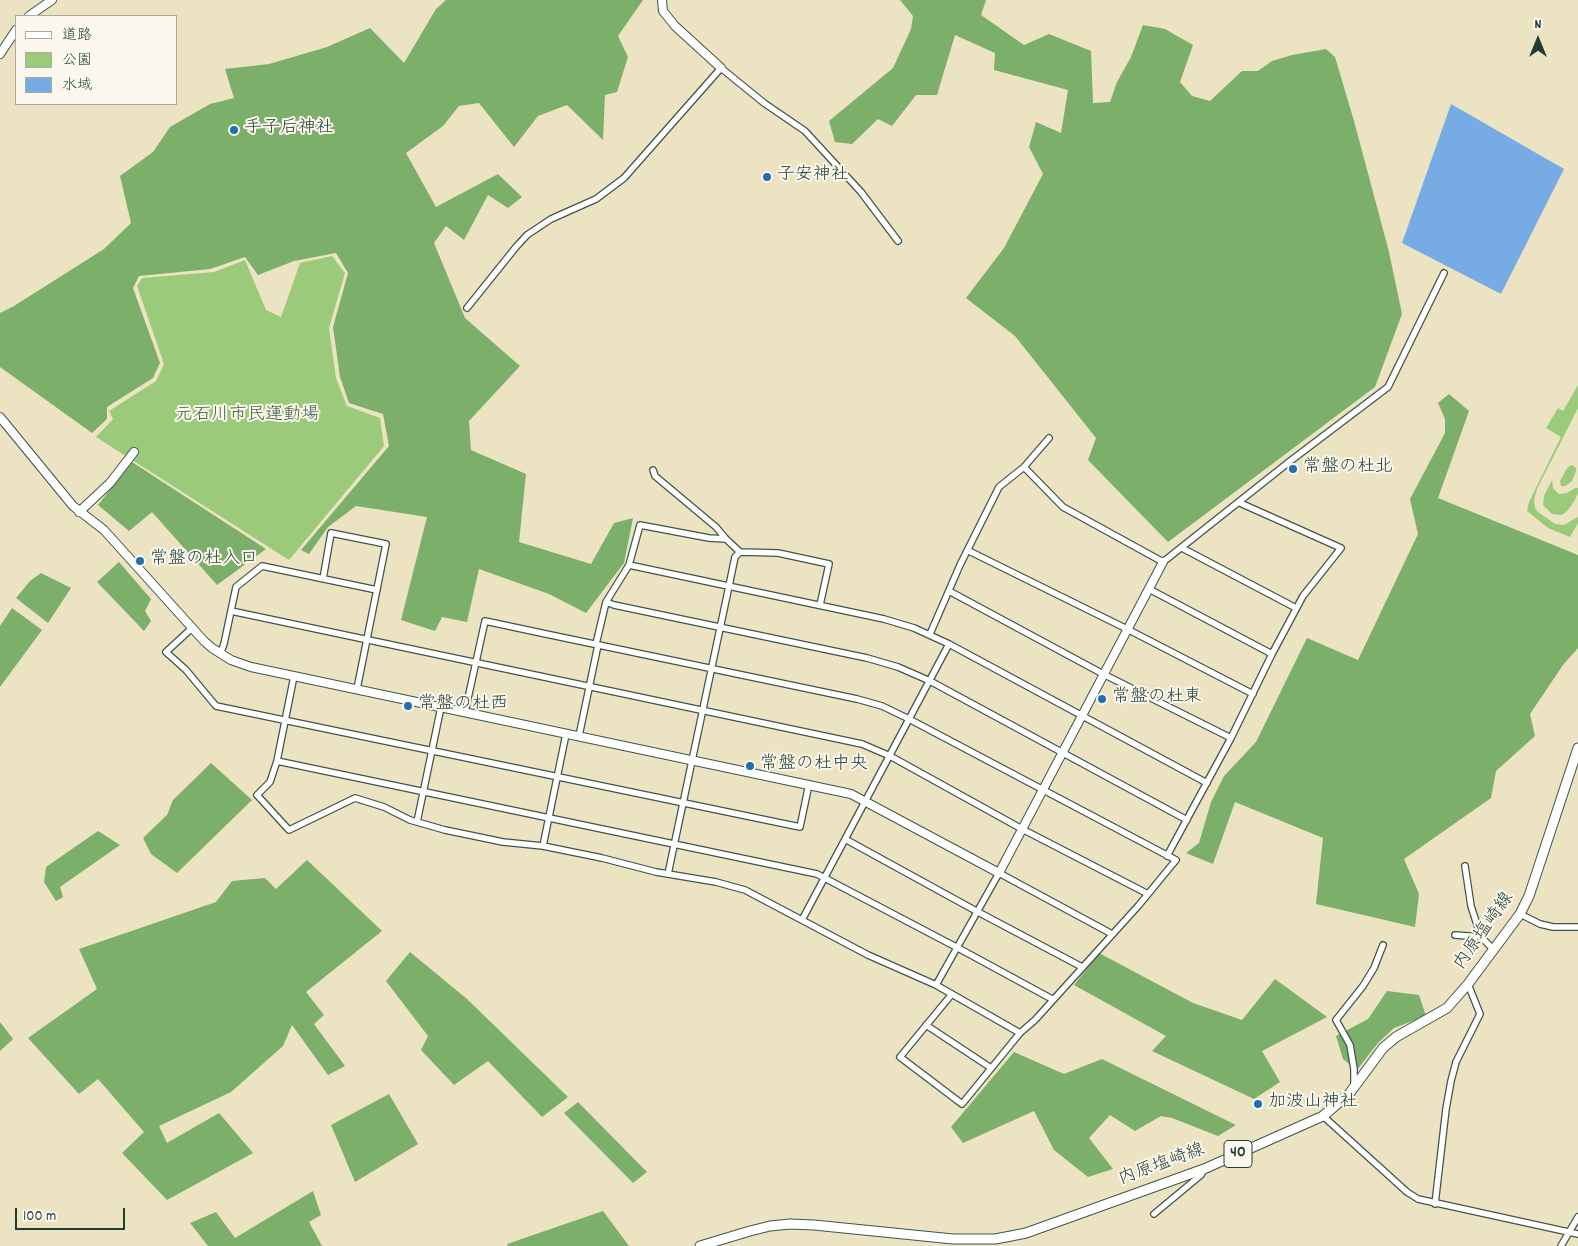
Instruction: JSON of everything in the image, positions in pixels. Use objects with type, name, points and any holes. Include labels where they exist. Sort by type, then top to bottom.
[{"type":"main road","name":"内原塩崎線","points":[[700,1246],[770,1226],[790,1224],[953,1239],[995,1239],[1026,1233],[1204,1169],[1323,1116],[1342,1101],[1383,1048],[1396,1038],[1447,1008],[1468,984],[1520,914],[1530,896],[1578,748]]},
{"type":"street","points":[[30,15],[52,0]]},
{"type":"street","points":[[662,0],[663,11],[675,26],[721,68],[805,131],[861,192],[898,242]]},
{"type":"street","points":[[0,54],[15,32]]},
{"type":"street","points":[[467,308],[526,235],[559,215],[596,199],[624,178],[721,68]]},
{"type":"street","points":[[936,986],[999,873],[1129,630],[1163,562],[1388,387],[1444,273]]},
{"type":"street","points":[[0,417],[79,512],[104,530],[204,641],[220,654],[251,667],[852,794],[1112,934]]},
{"type":"street","points":[[930,634],[1000,486],[1024,467],[1049,438]]},
{"type":"street","points":[[79,512],[110,483],[134,452]]},
{"type":"street","points":[[1024,467],[1063,507],[1163,562]]},
{"type":"street","points":[[653,470],[655,476],[716,526],[740,552],[778,554],[829,564],[820,605]]},
{"type":"street","points":[[1168,856],[1231,738],[1302,596],[1341,548],[1240,503]]},
{"type":"street","points":[[579,736],[606,602],[629,565],[640,525],[709,538],[726,539]]},
{"type":"street","points":[[323,579],[331,533],[386,544],[357,689]]},
{"type":"street","points":[[1182,548],[1296,608]]},
{"type":"street","points":[[969,551],[1253,694]]},
{"type":"street","points":[[668,874],[735,557],[740,552]]},
{"type":"street","points":[[629,565],[884,618],[930,634],[1207,783]]},
{"type":"street","points":[[220,654],[224,644],[236,588],[262,566],[376,590]]},
{"type":"street","points":[[1149,589],[1272,654]]},
{"type":"street","points":[[949,591],[1105,675],[1231,738]]},
{"type":"street","points":[[606,602],[866,658],[898,667],[930,681],[1187,820]]},
{"type":"street","points":[[231,612],[851,741],[890,756],[1022,829],[1148,894]]},
{"type":"street","points":[[466,712],[484,621],[597,644],[882,706],[1176,860],[1035,1020],[1020,1033],[962,1104],[900,1057],[952,994]]},
{"type":"street","points":[[192,628],[166,652],[186,670],[216,706],[800,827],[809,784]]},
{"type":"street","points":[[802,920],[949,644]]},
{"type":"street","points":[[294,676],[277,761],[270,782],[257,795],[288,830],[354,798],[384,807],[417,822],[445,830],[503,842],[543,846],[668,874],[716,882],[745,890],[868,955],[952,994],[1020,1033]]},
{"type":"street","points":[[417,822],[441,707]]},
{"type":"street","points":[[543,846],[566,734]]},
{"type":"street","points":[[277,761],[817,874],[1052,999]]},
{"type":"street","points":[[845,839],[1082,967]]},
{"type":"street","points":[[1465,866],[1471,906],[1481,937],[1493,949]]},
{"type":"street","points":[[1520,914],[1547,926],[1578,927]]},
{"type":"street","points":[[1455,935],[1481,937]]},
{"type":"street","points":[[1354,1087],[1354,1069],[1350,1045],[1336,1020],[1363,986],[1374,968],[1383,945]]},
{"type":"street","points":[[1435,1204],[1451,1081],[1456,1062],[1480,1014],[1468,984]]},
{"type":"street","points":[[926,1026],[991,1068]]},
{"type":"street","points":[[1323,1116],[1407,1192],[1418,1199],[1578,1234]]},
{"type":"street","points":[[1154,1214],[1201,1176],[1204,1169]]},
{"type":"street","points":[[1561,1246],[1578,1217]]},
{"type":"green space","points":[[446,0],[643,0],[618,36],[628,57],[617,92],[605,95],[603,140],[567,105],[538,116],[514,147],[479,103],[459,106],[443,126],[406,153],[436,207],[498,174],[522,197],[508,208],[488,195],[464,240],[446,226],[434,243],[465,318],[520,366],[469,421],[471,450],[526,474],[519,542],[591,564],[614,523],[633,518],[624,563],[586,613],[549,594],[479,569],[467,622],[442,617],[435,631],[401,620],[427,517],[356,506],[328,527],[309,554],[301,550],[389,446],[383,414],[349,403],[340,377],[333,327],[348,273],[336,253],[294,261],[258,275],[245,257],[210,269],[139,276],[133,288],[160,363],[153,378],[107,407],[107,419],[92,433],[0,367],[0,313],[104,249],[131,223],[120,176],[153,152],[170,127],[210,104],[234,98],[225,69],[269,64],[327,47],[370,28],[404,63],[436,9]]},
{"type":"green space","points":[[900,0],[986,0],[981,15],[1024,45],[1049,34],[1091,51],[1093,103],[1110,102],[1117,82],[1131,57],[1143,25],[1165,29],[1193,45],[1180,82],[1192,96],[1210,101],[1242,71],[1258,71],[1272,61],[1292,55],[1326,49],[1335,57],[1354,121],[1389,252],[1402,314],[1375,387],[1168,542],[1088,460],[1096,438],[1015,336],[966,298],[1004,248],[1043,174],[1029,147],[1036,122],[1061,133],[1068,90],[994,70],[995,53],[955,35],[937,95],[916,95],[892,126],[878,119],[852,144],[835,142],[829,121],[893,68],[911,29],[913,16]]},
{"type":"green space","name":"元石川市民運動場","points":[[332,256],[345,273],[329,328],[336,378],[347,406],[380,418],[384,446],[289,560],[96,437],[113,419],[109,411],[156,381],[164,364],[137,286],[142,278],[214,272],[245,260],[266,310],[281,317],[300,263]]},
{"type":"green space","points":[[1578,385],[1578,408],[1537,489],[1534,500],[1535,508],[1538,512],[1555,524],[1564,525],[1578,517],[1578,523],[1570,537],[1548,528],[1527,511],[1529,502],[1561,437],[1546,428],[1558,408],[1563,411]]},
{"type":"green space","points":[[1449,394],[1469,411],[1438,498],[1578,555],[1578,648],[1563,665],[1530,714],[1535,736],[1496,771],[1491,798],[1404,859],[1419,894],[1415,927],[1316,904],[1323,838],[1235,802],[1213,864],[1186,853],[1199,843],[1211,802],[1224,776],[1256,742],[1307,638],[1358,660],[1418,534],[1410,499],[1445,433],[1445,419],[1438,403]]},
{"type":"green space","points":[[132,462],[266,549],[217,585],[152,512],[129,531],[98,505]]},
{"type":"green space","points":[[1572,465],[1576,468],[1576,471],[1572,481],[1565,486],[1561,486],[1560,481],[1567,468]]},
{"type":"green space","points":[[1552,480],[1553,488],[1559,494],[1578,488],[1575,500],[1562,515],[1552,514],[1543,505],[1544,496]]},
{"type":"green space","points":[[119,562],[151,599],[145,611],[151,621],[144,631],[97,582]]},
{"type":"green space","points":[[41,573],[71,588],[48,623],[16,598],[30,581]]},
{"type":"green space","points":[[12,608],[42,630],[0,687],[0,626]]},
{"type":"green space","points":[[211,763],[252,800],[177,873],[151,854],[143,838],[167,815],[173,800]]},
{"type":"green space","points":[[98,831],[120,845],[60,887],[63,897],[56,901],[44,882],[46,867]]},
{"type":"green space","points":[[307,860],[382,931],[306,992],[324,1015],[314,1024],[345,1066],[328,1075],[292,1025],[283,1046],[231,1092],[159,1126],[167,1143],[219,1113],[253,1153],[167,1200],[122,1153],[144,1132],[98,1079],[79,1094],[28,1038],[97,989],[79,949],[216,902],[232,881],[265,878],[276,889]]},
{"type":"green space","points":[[410,952],[467,999],[568,1097],[542,1117],[488,1061],[454,1085],[421,1050],[428,1036],[386,981]]},
{"type":"green space","points":[[1099,953],[1193,1003],[1242,1020],[1275,979],[1327,1017],[1262,1051],[1280,1082],[1254,1099],[1152,1051],[1166,1036],[1074,985]]},
{"type":"green space","points":[[1387,991],[1419,995],[1426,1016],[1394,1028],[1378,1043],[1357,1070],[1343,1059],[1336,1036],[1368,1019]]},
{"type":"green space","points":[[0,1022],[13,1039],[0,1051]]},
{"type":"green space","points":[[1014,1052],[1064,1074],[1102,1059],[1236,1125],[1218,1136],[1172,1118],[1161,1116],[1135,1131],[1110,1115],[1089,1138],[1113,1169],[1088,1177],[1054,1150],[1034,1111],[963,1143],[951,1127]]},
{"type":"green space","points":[[389,1094],[418,1144],[355,1182],[331,1125]]},
{"type":"green space","points":[[578,1102],[647,1172],[633,1183],[564,1113]]},
{"type":"green space","points":[[313,1191],[321,1215],[309,1222],[322,1246],[208,1246],[190,1223],[216,1212],[235,1238]]},
{"type":"green space","points":[[603,1211],[629,1246],[508,1246],[507,1244]]},
{"type":"water","points":[[1451,104],[1564,169],[1501,294],[1402,243]]},
{"type":"place","name":"手子后神社","points":[[234,130]]},
{"type":"place","name":"子安神社","points":[[767,177]]},
{"type":"place","name":"常盤の杜北","points":[[1293,469]]},
{"type":"place","name":"常盤の杜入口","points":[[140,561]]},
{"type":"place","name":"常盤の杜東","points":[[1102,699]]},
{"type":"place","name":"常盤の杜西","points":[[408,706]]},
{"type":"place","name":"常盤の杜中央","points":[[750,766]]},
{"type":"place","name":"加波山神社","points":[[1258,1104]]}]
